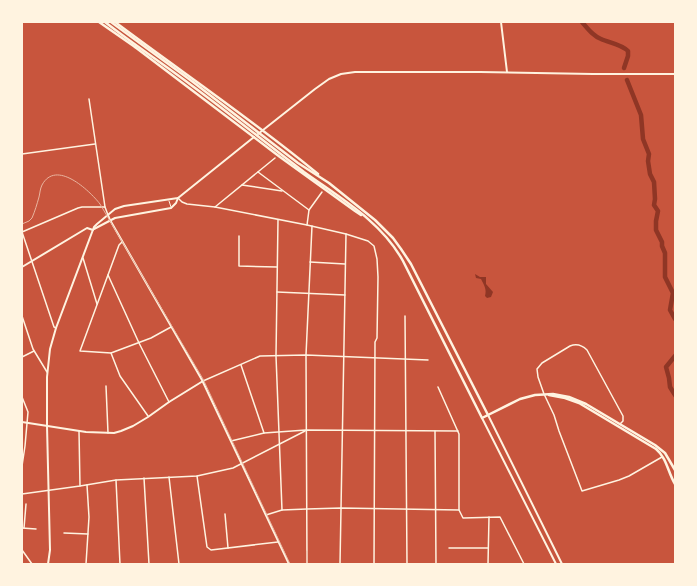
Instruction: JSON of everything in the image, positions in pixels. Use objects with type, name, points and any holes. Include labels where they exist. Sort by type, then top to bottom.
[{"type":"main road","points":[[99,22],[135,46],[354,212],[367,218]]},
{"type":"main road","points":[[105,22],[159,59]]},
{"type":"main road","points":[[111,22],[367,218],[390,241],[400,256],[482,418],[520,399],[535,395],[557,394],[586,404],[659,448],[665,453],[675,470]]},
{"type":"main road","points":[[116,22],[263,131],[368,214],[386,231],[406,256],[488,415]]},
{"type":"main road","points":[[140,40],[188,87]]},
{"type":"main road","points":[[135,46],[195,80]]},
{"type":"main road","points":[[272,145],[329,183]]},
{"type":"main road","points":[[545,394],[568,399],[584,406],[656,449],[663,457],[674,482]]},
{"type":"main road","points":[[667,466],[669,463],[672,464]]},
{"type":"street","points":[[501,22],[507,72]]},
{"type":"street","points":[[48,564],[50,550],[47,426],[50,349],[56,328],[93,230],[97,224],[115,209],[124,206],[178,198],[320,85],[341,74],[355,72],[507,72],[675,74]]},
{"type":"street","points":[[89,100],[105,207],[110,220],[203,381],[289,564]]},
{"type":"street","points":[[22,154],[95,144]]},
{"type":"street","points":[[215,207],[275,158]]},
{"type":"street","points":[[258,172],[309,210]]},
{"type":"street","points":[[242,185],[284,191]]},
{"type":"street","points":[[307,225],[309,210],[322,192]]},
{"type":"street","points":[[178,198],[182,202],[188,204],[215,207],[346,234],[368,241],[374,246],[377,259],[378,277],[377,338],[375,342],[374,564]]},
{"type":"street","points":[[22,267],[87,228],[93,230],[110,220],[122,216],[171,208],[176,203],[178,198]]},
{"type":"street","points":[[56,328],[54,327],[22,232],[78,208],[105,207]]},
{"type":"street","points":[[278,220],[276,356],[282,510]]},
{"type":"street","points":[[307,564],[306,355],[312,226]]},
{"type":"street","points":[[340,564],[346,234]]},
{"type":"street","points":[[239,236],[240,266],[277,267]]},
{"type":"street","points":[[122,242],[119,245],[80,351],[111,352],[139,343],[172,327]]},
{"type":"street","points":[[83,257],[97,304]]},
{"type":"street","points":[[310,262],[345,264]]},
{"type":"street","points":[[108,275],[139,343],[169,402]]},
{"type":"street","points":[[277,292],[345,296]]},
{"type":"street","points":[[22,316],[34,351],[48,372]]},
{"type":"street","points":[[405,316],[407,564]]},
{"type":"street","points":[[620,424],[623,421],[623,416],[587,350],[579,344],[570,346],[538,367],[538,377],[554,415],[582,491],[629,476],[663,457]]},
{"type":"street","points":[[22,356],[34,351]]},
{"type":"street","points":[[111,352],[120,376],[148,417]]},
{"type":"street","points":[[22,422],[79,431],[114,433],[148,417],[203,381],[260,356],[306,355],[428,360]]},
{"type":"street","points":[[241,364],[264,433]]},
{"type":"street","points":[[106,386],[108,433]]},
{"type":"street","points":[[438,387],[460,434],[459,510],[463,518],[500,517],[524,564]]},
{"type":"street","points":[[22,397],[28,412],[28,423],[22,466]]},
{"type":"street","points":[[488,415],[562,564]]},
{"type":"street","points":[[482,418],[556,564]]},
{"type":"street","points":[[22,494],[116,480],[197,476],[233,468],[306,430]]},
{"type":"street","points":[[231,441],[264,433],[306,430],[458,431]]},
{"type":"street","points":[[79,431],[80,486]]},
{"type":"street","points":[[435,431],[436,564]]},
{"type":"street","points":[[197,476],[208,547],[211,550],[278,542]]},
{"type":"street","points":[[169,477],[179,564]]},
{"type":"street","points":[[144,478],[149,564]]},
{"type":"street","points":[[116,480],[120,564]]},
{"type":"street","points":[[86,564],[89,517],[88,485]]},
{"type":"street","points":[[26,504],[23,528],[36,529]]},
{"type":"street","points":[[265,515],[282,510],[341,508],[459,510]]},
{"type":"street","points":[[225,514],[228,548]]},
{"type":"street","points":[[488,564],[489,518]]},
{"type":"street","points":[[64,533],[88,534]]},
{"type":"street","points":[[449,548],[488,548]]},
{"type":"street","points":[[22,550],[32,564]]},
{"type":"lane","points":[[169,200],[171,208]]},
{"type":"shaded area","points":[[475,274],[480,277],[486,277],[486,284],[493,292],[491,297],[487,298],[485,296],[486,291],[484,285],[481,279],[476,278]]},
{"type":"waterway","points":[[582,22],[598,38],[619,45],[628,51],[624,68]]},
{"type":"waterway","points":[[627,80],[641,115],[643,139],[649,154],[648,161],[650,174],[654,182],[654,205],[658,211],[656,230],[662,242],[665,253],[665,277],[673,293],[670,310],[675,319]]},
{"type":"waterway","points":[[675,356],[666,367],[670,387],[675,395]]},
{"type":"tram line","points":[[22,224],[32,218],[42,185],[48,178],[55,175],[64,176],[81,185],[100,204],[203,379],[290,564]]},
{"type":"tram line","points":[[307,551],[307,564]]}]
